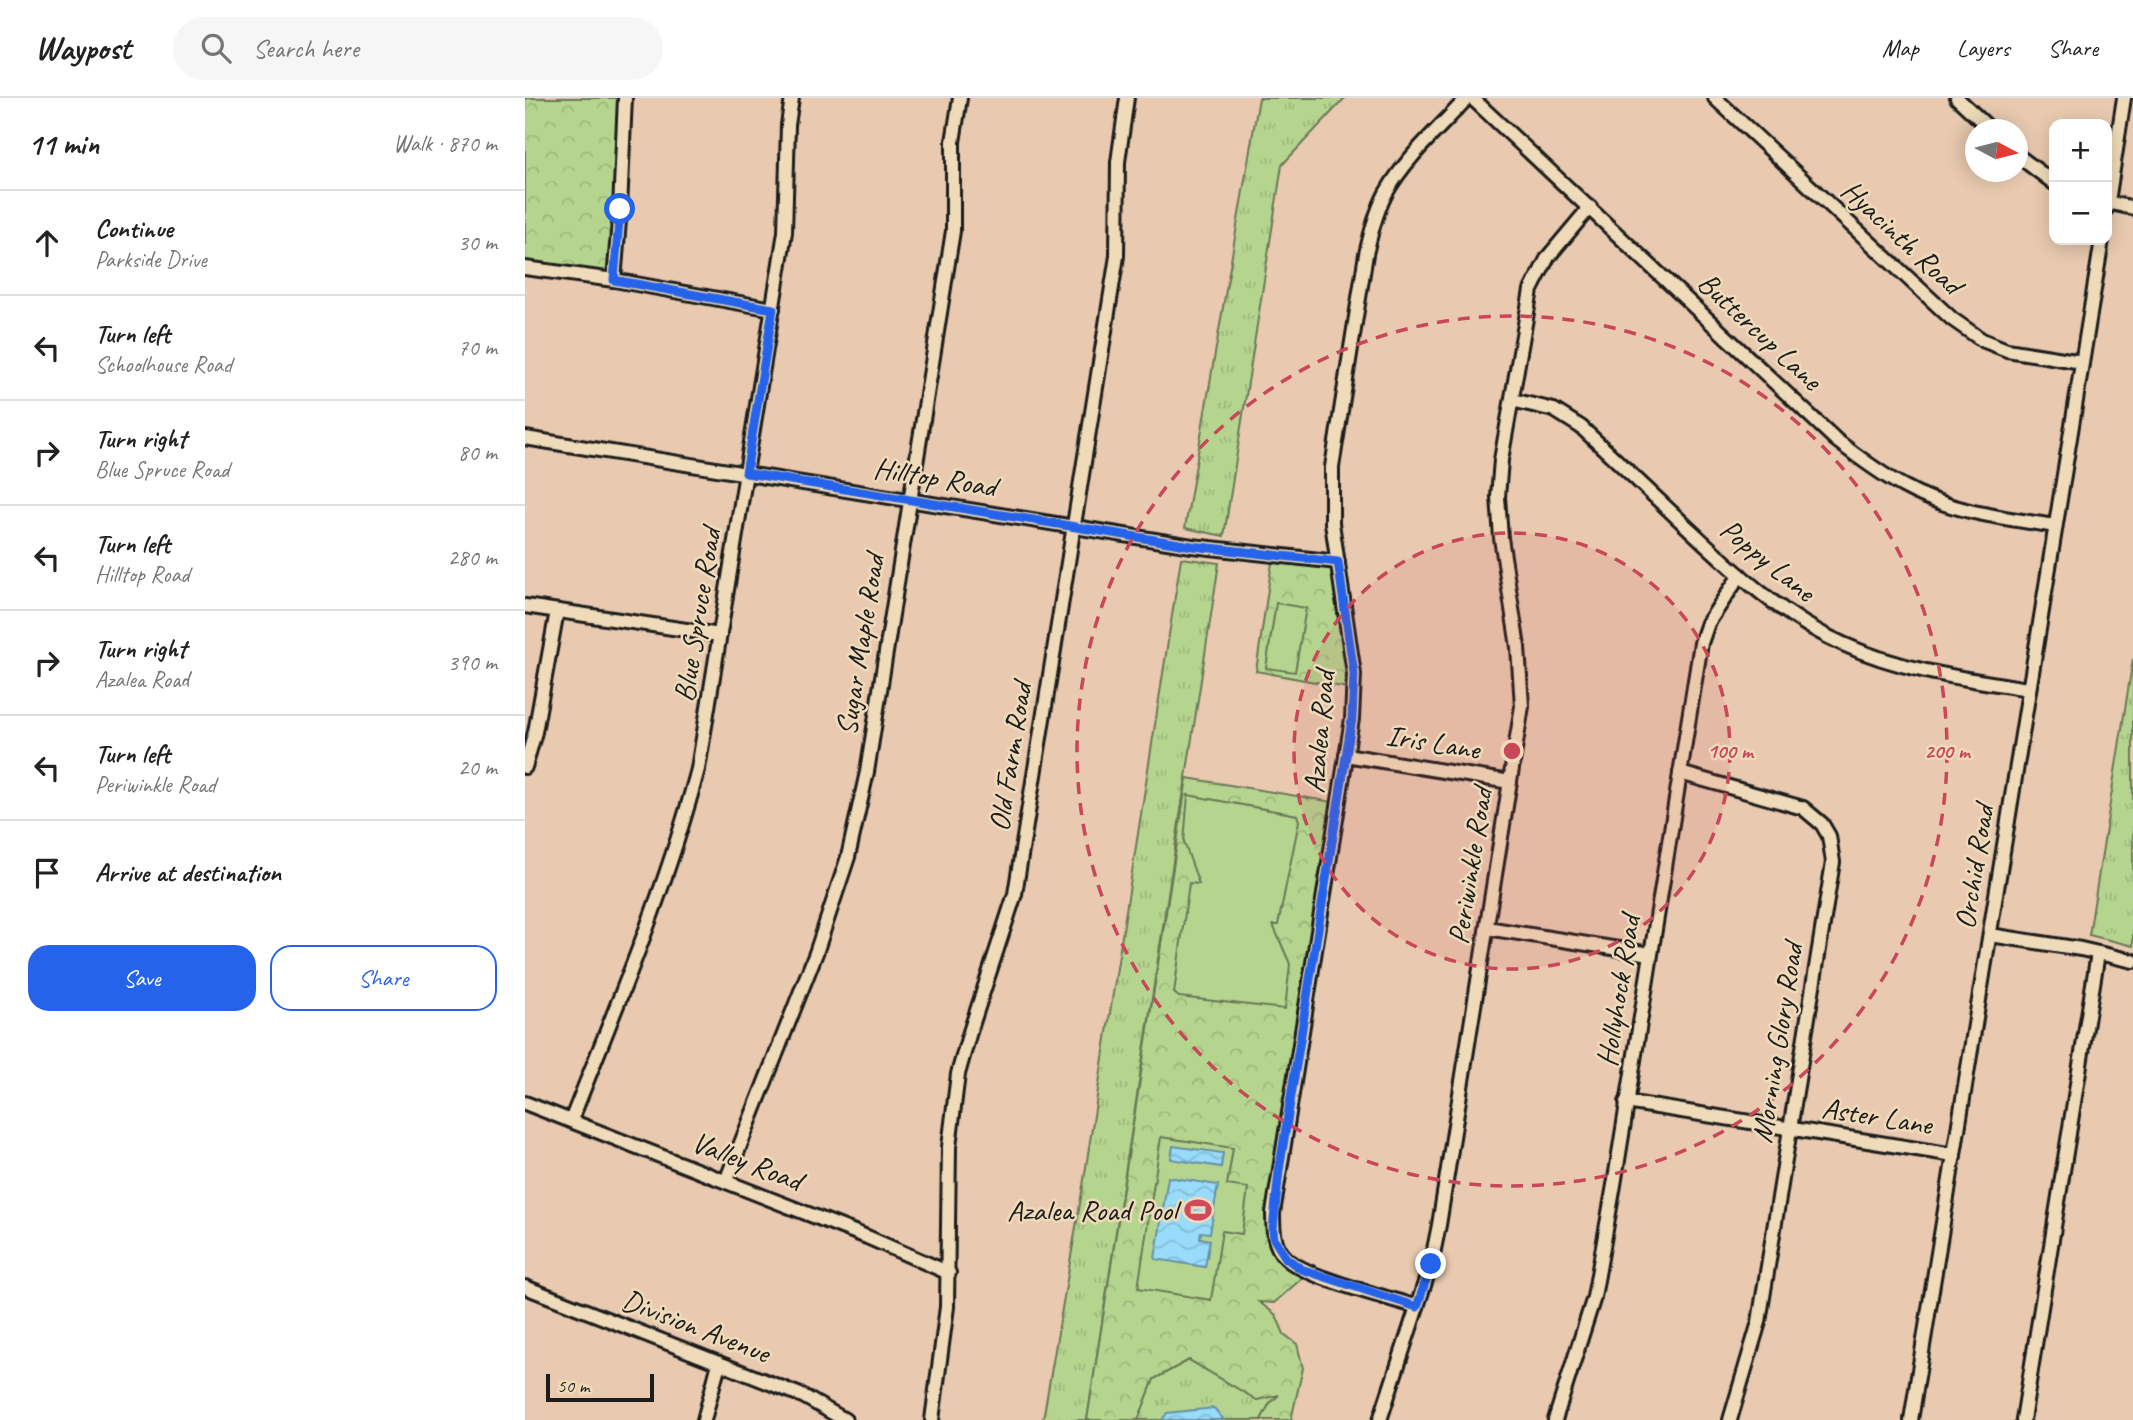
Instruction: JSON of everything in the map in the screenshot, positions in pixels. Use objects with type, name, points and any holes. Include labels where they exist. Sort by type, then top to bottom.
[{"type":"street","points":[[614,280],[625,98]]},
{"type":"street","name":"Blue Spruce Road","points":[[571,1121],[659,898],[681,835],[698,769],[785,232],[788,125],[792,98]]},
{"type":"street","name":"Sugar Maple Road","points":[[726,1181],[816,953],[848,857],[867,772],[953,231],[953,142],[960,98]]},
{"type":"street","name":"Old Farm Road","points":[[932,1420],[946,1318],[949,1273],[949,1147],[958,1074],[1015,894],[1117,256],[1118,162],[1127,98]]},
{"type":"street","name":"Azalea Road","points":[[1417,1307],[1301,1269],[1280,1251],[1273,1229],[1279,1171],[1352,719],[1354,674],[1331,512],[1332,467],[1366,254],[1386,193],[1404,166],[1467,98]]},
{"type":"street","name":"Buttercup Lane","points":[[1472,98],[1836,440],[1864,462],[1904,487],[1934,500],[1991,516],[2055,526]]},
{"type":"street","name":"Hyacinth Road","points":[[1715,98],[1952,319],[1982,340],[2007,350],[2082,362]]},
{"type":"street","points":[[1957,98],[1979,119]]},
{"type":"street","points":[[2110,182],[2124,98]]},
{"type":"street","points":[[2028,163],[2053,182]]},
{"type":"street","points":[[2112,203],[2133,208]]},
{"type":"street","name":"Periwinkle Road","points":[[1380,1420],[1431,1264],[1439,1225],[1522,706],[1522,679],[1501,538],[1498,497],[1501,460],[1531,290],[1548,257],[1590,207]]},
{"type":"street","name":"Orchid Road","points":[[1911,1420],[2101,245]]},
{"type":"street","points":[[525,268],[614,280],[773,309]]},
{"type":"street","name":"Poppy Lane","points":[[1512,400],[1554,410],[1581,427],[1740,575],[1778,606],[1817,632],[1888,662],[1932,674],[2029,689]]},
{"type":"street","name":"Hilltop Road","points":[[525,438],[1192,546],[1338,562]]},
{"type":"street","name":"Hollyhock Road","points":[[1555,1420],[1594,1297],[1701,643],[1708,623],[1740,575]]},
{"type":"street","points":[[525,606],[720,635]]},
{"type":"street","points":[[525,767],[535,732],[557,611]]},
{"type":"street","name":"Iris Lane","points":[[1346,755],[1510,782]]},
{"type":"street","name":"Morning Glory Road","points":[[1680,773],[1803,808],[1822,824],[1829,836],[1833,862],[1759,1322],[1730,1420]]},
{"type":"street","points":[[1487,928],[1650,954]]},
{"type":"street","points":[[1990,935],[2133,961]]},
{"type":"street","points":[[2022,1420],[2098,953]]},
{"type":"street","name":"Valley Road","points":[[525,1102],[867,1237],[949,1273]]},
{"type":"street","name":"Aster Lane","points":[[1626,1102],[1954,1155]]},
{"type":"street","name":"Division Avenue","points":[[525,1287],[803,1395],[845,1420]]},
{"type":"street","points":[[704,1420],[719,1363]]},
{"type":"green space","points":[[525,98],[624,98],[614,280],[525,267]]},
{"type":"green space","points":[[1259,98],[1345,98],[1282,165],[1224,536],[1185,528]]},
{"type":"green space","points":[[1273,555],[1338,562],[1353,689],[1256,671]]},
{"type":"green space","points":[[1181,558],[1219,563],[1087,1420],[1043,1420],[1083,1186]]},
{"type":"green space","points":[[1276,603],[1306,608],[1295,672],[1266,668]]},
{"type":"green space","points":[[2133,659],[2133,946],[2089,935]]},
{"type":"green space","points":[[1187,778],[1339,803],[1274,1239],[1309,1272],[1274,1303],[1259,1302],[1276,1315],[1284,1334],[1297,1344],[1303,1368],[1291,1420],[1261,1420],[1270,1403],[1279,1395],[1257,1400],[1189,1360],[1154,1379],[1138,1420],[1087,1420]]},
{"type":"green space","points":[[1188,795],[1297,815],[1299,821],[1278,925],[1273,925],[1290,964],[1285,1009],[1179,997],[1174,993],[1189,883],[1199,884],[1184,842]]},
{"type":"green space","name":"Azalea Road Pool","points":[[1161,1137],[1233,1148],[1227,1185],[1248,1188],[1242,1234],[1222,1231],[1211,1300],[1138,1288]]},
{"type":"green space","points":[[1189,1360],[1257,1400],[1281,1394],[1270,1403],[1261,1420],[1138,1420],[1154,1379]]},
{"type":"water","points":[[1173,1146],[1223,1153],[1221,1167],[1171,1159]]},
{"type":"water","points":[[1168,1177],[1218,1185],[1210,1233],[1201,1232],[1200,1238],[1210,1240],[1205,1267],[1155,1259]]},
{"type":"water","points":[[1214,1408],[1224,1420],[1162,1420],[1167,1413]]},
{"type":"place","name":"Azalea Road Pool","points":[[1198,1210]]},
{"type":"route","points":[[620,209],[614,280],[773,309],[746,473],[1192,546],[1338,562],[1354,674],[1352,719],[1279,1171],[1273,1213],[1274,1239],[1286,1258],[1301,1269],[1417,1307],[1431,1264]]}]
